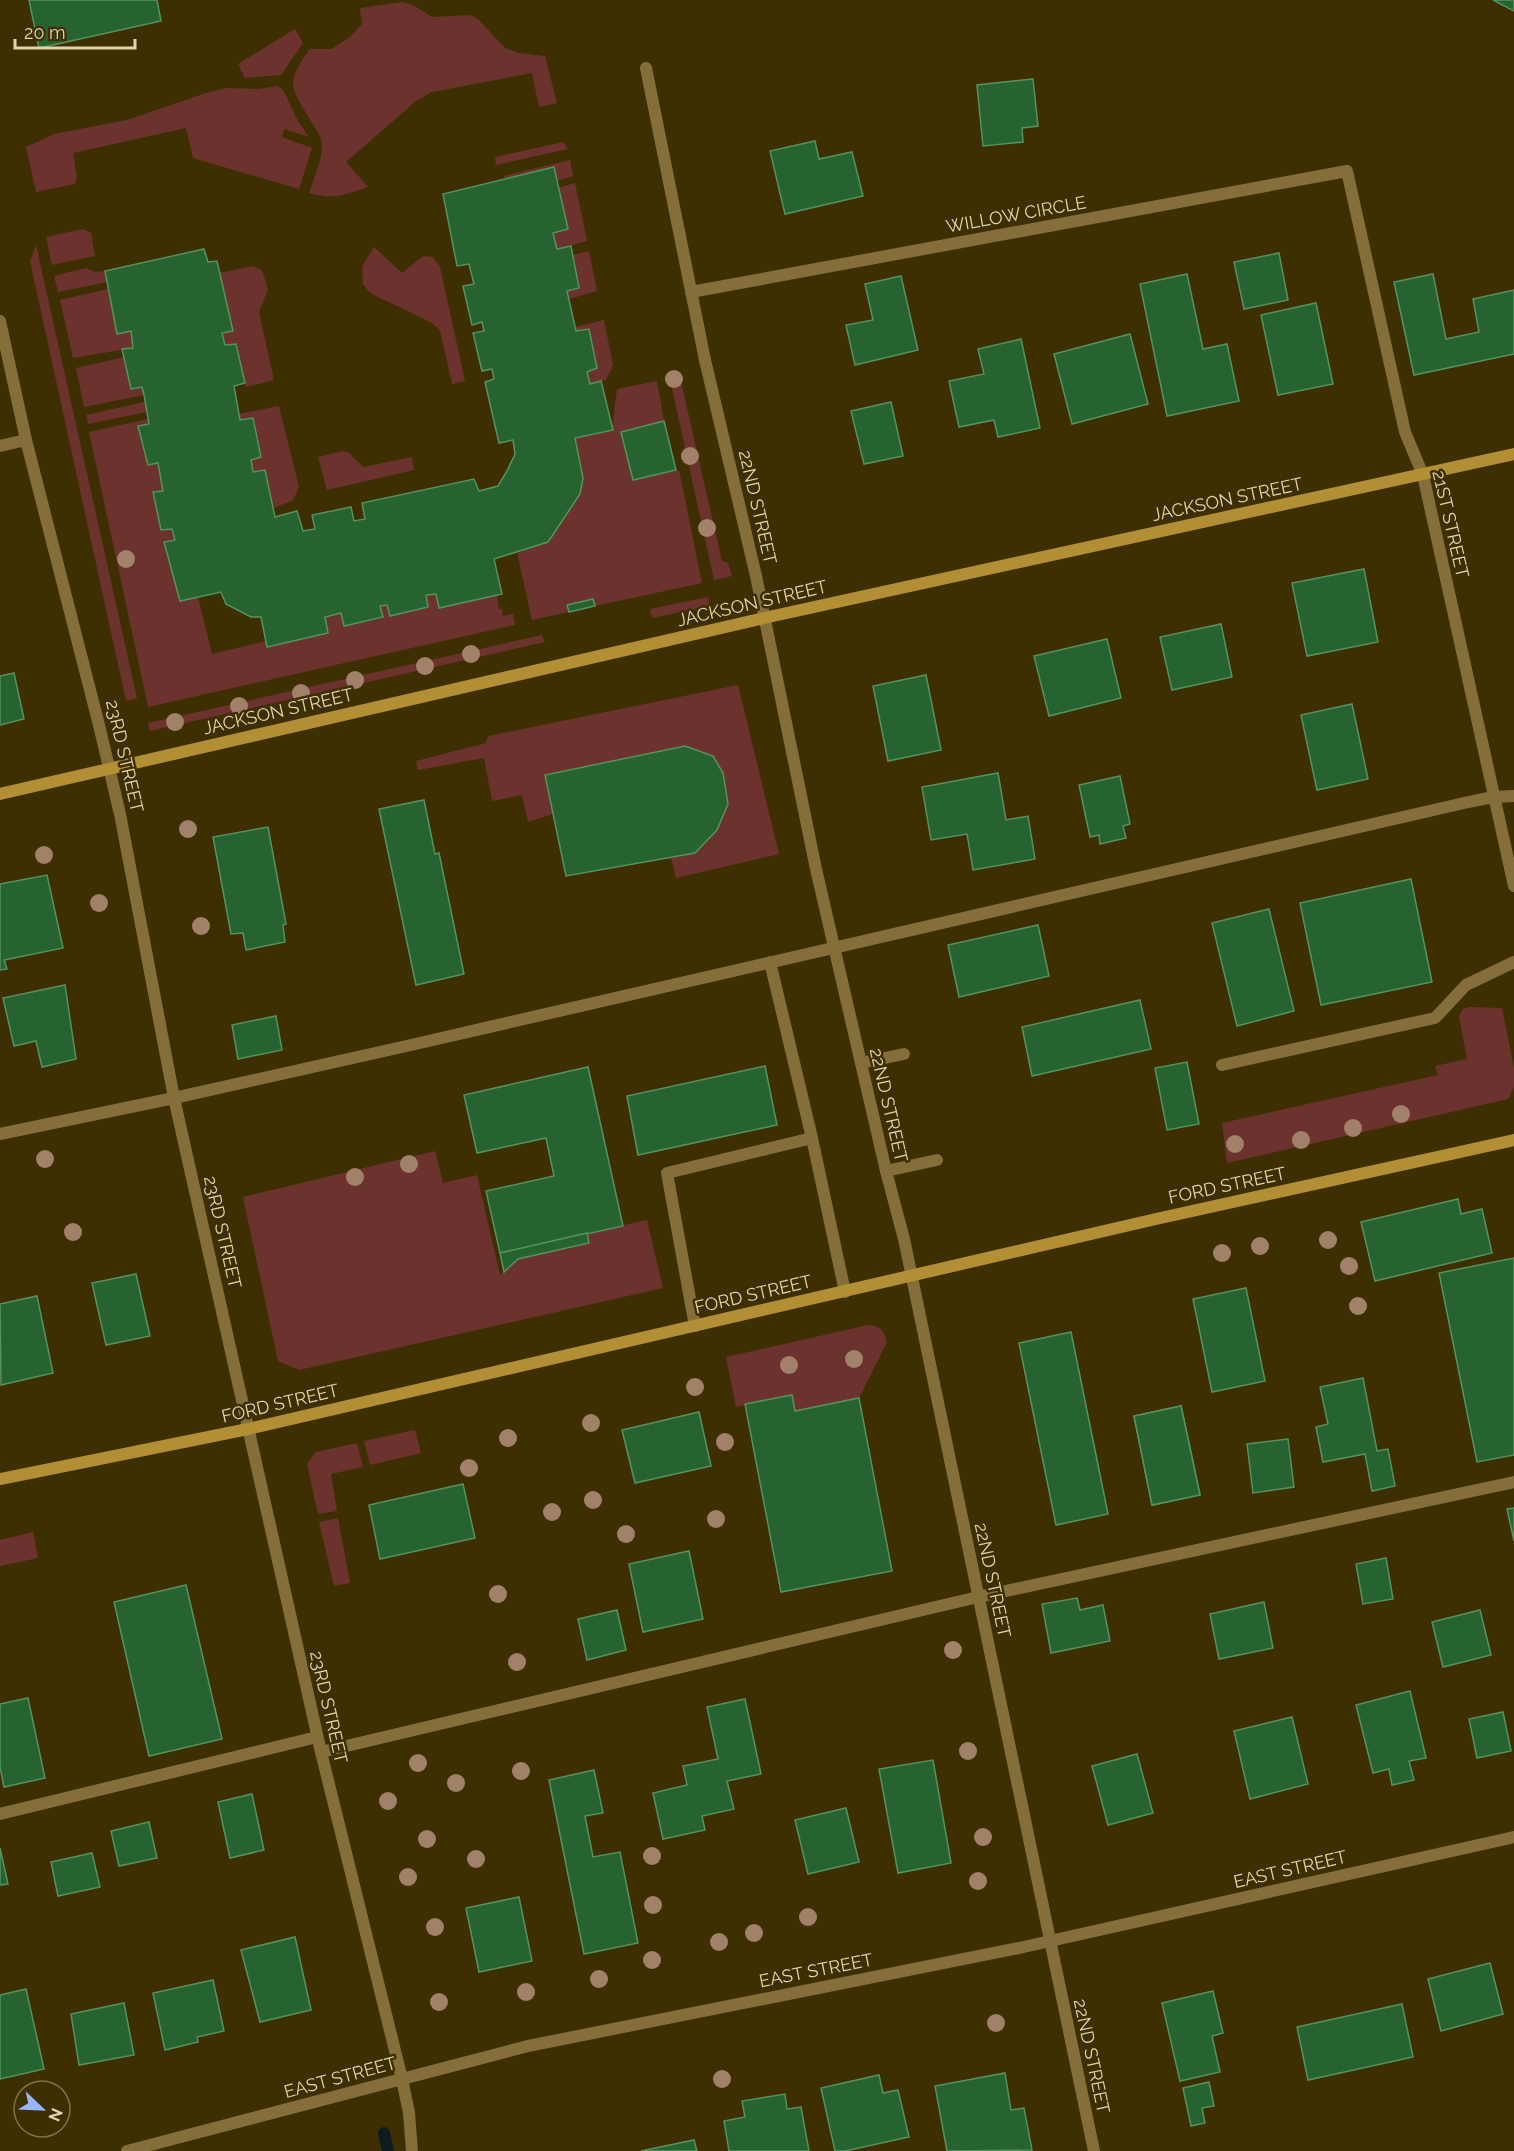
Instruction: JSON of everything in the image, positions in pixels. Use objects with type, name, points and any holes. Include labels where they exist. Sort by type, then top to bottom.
[{"type":"main road","name":"JACKSON STREET","points":[[0,794],[764,618],[1514,454]]},
{"type":"main road","name":"FORD STREET","points":[[0,1479],[248,1429],[1514,1140]]},
{"type":"street","name":"22ND STREET","points":[[646,68],[705,360],[756,576],[834,948],[886,1172],[904,1239],[1094,2151]]},
{"type":"street","name":"WILLOW CIRCLE","points":[[691,292],[1347,171]]},
{"type":"street","name":"21ST STREET","points":[[1347,171],[1405,432],[1423,475],[1514,886]]},
{"type":"street","name":"23RD STREET","points":[[0,321],[26,440],[120,814],[174,1098],[321,1752],[402,2079],[409,2113],[412,2151]]},
{"type":"street","points":[[0,446],[26,440]]},
{"type":"street","points":[[0,1134],[174,1098],[1493,797],[1514,796]]},
{"type":"street","points":[[770,962],[812,1138],[845,1292]]},
{"type":"street","points":[[1222,1065],[1435,1018],[1466,985],[1514,962]]},
{"type":"street","points":[[861,1063],[904,1054]]},
{"type":"street","points":[[695,1326],[667,1173],[812,1138]]},
{"type":"street","points":[[886,1172],[937,1160]]},
{"type":"street","points":[[321,1752],[978,1597],[1514,1482]]},
{"type":"street","points":[[0,1814],[318,1737]]},
{"type":"street","name":"EAST STREET","points":[[127,2151],[528,2046],[1049,1942],[1514,1838]]},
{"type":"shaded area","points":[[403,2],[413,5],[432,17],[470,15],[478,19],[505,48],[519,53],[545,56],[557,103],[539,107],[532,73],[432,92],[416,101],[346,162],[368,187],[333,196],[309,193],[322,152],[322,145],[319,135],[295,94],[293,79],[296,71],[310,49],[331,49],[350,37],[362,24],[360,8]]},
{"type":"shaded area","points":[[295,29],[303,43],[281,75],[245,78],[238,64]]},
{"type":"shaded area","points":[[277,86],[283,90],[298,121],[309,137],[284,129],[282,137],[312,148],[299,189],[193,158],[186,128],[73,153],[77,177],[75,184],[36,192],[26,147],[54,134],[127,120],[226,88],[259,89]]},
{"type":"shaded area","points":[[563,142],[568,149],[496,165],[495,157]]},
{"type":"shaded area","points":[[570,160],[573,176],[557,181],[505,179],[504,176]]},
{"type":"shaded area","points":[[575,183],[587,241],[557,249],[553,233],[568,229],[558,188]]},
{"type":"shaded area","points":[[83,229],[91,233],[95,256],[52,265],[46,237]]},
{"type":"shaded area","points":[[36,245],[137,698],[126,701],[30,261]]},
{"type":"shaded area","points":[[374,247],[402,273],[423,256],[433,257],[440,267],[465,381],[452,384],[440,330],[430,322],[370,293],[363,284],[362,267]]},
{"type":"shaded area","points":[[589,251],[597,291],[569,299],[567,291],[579,288],[573,255]]},
{"type":"shaded area","points":[[252,266],[262,270],[268,289],[259,312],[274,380],[246,387],[236,344],[225,345],[222,333],[233,331],[220,273]]},
{"type":"shaded area","points":[[86,268],[95,272],[105,271],[107,282],[58,292],[54,276]]},
{"type":"shaded area","points":[[108,289],[117,334],[131,331],[133,348],[73,358],[60,300]]},
{"type":"shaded area","points":[[604,320],[613,365],[606,380],[590,384],[587,372],[597,368],[589,329],[576,331],[575,327]]},
{"type":"shaded area","points":[[125,357],[131,389],[142,387],[144,395],[84,407],[76,368]]},
{"type":"shaded area","points":[[679,373],[722,561],[728,563],[732,576],[714,580],[669,375]]},
{"type":"shaded area","points":[[657,381],[664,421],[621,432],[633,480],[679,470],[702,583],[595,606],[593,599],[568,605],[569,612],[532,620],[517,553],[548,542],[580,494],[583,478],[575,438],[612,430],[617,389]]},
{"type":"shaded area","points":[[144,402],[147,412],[88,424],[86,415]]},
{"type":"shaded area","points":[[279,406],[299,487],[293,500],[274,508],[265,470],[253,472],[251,460],[261,457],[253,418],[240,420],[239,414]]},
{"type":"shaded area","points":[[148,419],[149,424],[138,427],[148,465],[158,463],[163,491],[153,493],[161,530],[172,529],[175,540],[164,542],[180,601],[198,597],[212,654],[266,641],[267,647],[328,633],[325,617],[341,613],[345,626],[383,618],[380,606],[387,605],[390,616],[428,607],[426,595],[436,594],[440,608],[497,595],[499,609],[502,609],[503,616],[513,614],[515,625],[148,707],[89,432]]},
{"type":"shaded area","points":[[343,451],[349,453],[363,467],[412,457],[414,470],[327,490],[318,457]]},
{"type":"shaded area","points":[[708,597],[710,606],[652,618],[650,609]]},
{"type":"shaded area","points":[[542,635],[545,642],[150,731],[148,723]]},
{"type":"shaded area","points":[[738,685],[779,854],[676,878],[671,858],[696,853],[717,830],[728,804],[723,773],[713,756],[528,822],[522,795],[492,801],[484,758],[418,770],[416,761],[486,743],[488,736]]},
{"type":"shaded area","points":[[1469,1007],[1502,1008],[1514,1069],[1514,1087],[1508,1099],[1227,1163],[1222,1123],[1438,1075],[1435,1066],[1467,1059],[1459,1016],[1463,1009]]},
{"type":"shaded area","points":[[435,1151],[443,1183],[477,1175],[500,1275],[518,1259],[589,1243],[587,1233],[647,1220],[663,1288],[299,1370],[278,1361],[243,1197]]},
{"type":"shaded area","points":[[868,1325],[881,1329],[887,1342],[859,1398],[795,1411],[791,1395],[736,1407],[726,1357]]},
{"type":"shaded area","points":[[415,1430],[421,1453],[370,1465],[364,1441]]},
{"type":"shaded area","points":[[357,1443],[363,1467],[331,1474],[337,1511],[318,1514],[307,1464],[316,1452]]},
{"type":"shaded area","points":[[338,1518],[350,1583],[334,1586],[319,1522]]},
{"type":"shaded area","points":[[33,1532],[38,1558],[0,1566],[0,1540]]},
{"type":"building","points":[[29,0],[157,0],[161,21],[39,48]]},
{"type":"building","points":[[1493,0],[1514,0],[1514,11]]},
{"type":"building","points":[[1033,79],[1038,126],[1022,128],[1023,142],[983,146],[977,85]]},
{"type":"building","points":[[815,141],[819,159],[852,152],[863,196],[785,214],[770,151]]},
{"type":"building","points":[[554,167],[568,229],[553,233],[557,249],[571,246],[579,288],[567,291],[576,331],[589,329],[597,368],[587,372],[590,384],[601,381],[613,430],[575,438],[583,478],[580,494],[548,542],[494,559],[502,594],[439,608],[436,594],[426,595],[428,607],[390,616],[387,605],[380,606],[383,617],[344,626],[341,613],[325,617],[328,633],[267,647],[261,617],[251,617],[226,604],[221,592],[180,601],[164,542],[175,540],[172,529],[161,530],[153,492],[163,491],[158,463],[148,465],[138,426],[149,424],[144,395],[142,387],[131,389],[122,349],[133,348],[131,331],[117,334],[105,271],[204,249],[208,262],[217,261],[233,331],[222,333],[225,345],[236,344],[245,383],[234,386],[240,420],[253,418],[261,457],[251,460],[253,472],[265,470],[275,517],[297,511],[303,531],[315,529],[312,515],[351,507],[354,521],[365,519],[362,503],[474,479],[479,491],[498,486],[507,471],[515,454],[513,440],[499,443],[485,382],[494,379],[492,369],[482,371],[473,333],[484,331],[482,322],[472,325],[463,286],[474,284],[469,264],[457,266],[443,194]]},
{"type":"building","points":[[1279,253],[1288,300],[1244,309],[1234,262]]},
{"type":"building","points":[[1187,274],[1203,349],[1227,344],[1239,401],[1167,416],[1140,284]]},
{"type":"building","points":[[1433,274],[1446,339],[1479,332],[1473,299],[1514,290],[1514,354],[1414,375],[1394,282]]},
{"type":"building","points":[[901,276],[918,350],[855,365],[846,325],[873,320],[865,284]]},
{"type":"building","points":[[1316,303],[1333,384],[1278,395],[1261,315]]},
{"type":"building","points":[[1130,334],[1148,404],[1072,424],[1054,354]]},
{"type":"building","points":[[1021,339],[1040,428],[998,437],[994,420],[959,427],[949,381],[984,374],[978,349]]},
{"type":"building","points":[[891,402],[903,456],[864,464],[851,411]]},
{"type":"building","points":[[664,421],[676,470],[633,480],[621,432]]},
{"type":"building","points":[[1364,569],[1378,642],[1307,656],[1292,583]]},
{"type":"building","points":[[593,599],[595,606],[569,612],[567,605]]},
{"type":"building","points":[[1221,624],[1232,677],[1172,690],[1160,637]]},
{"type":"building","points":[[1107,639],[1121,698],[1049,716],[1034,656]]},
{"type":"building","points":[[14,673],[24,719],[0,725],[0,676]]},
{"type":"building","points":[[926,675],[941,750],[888,761],[873,686]]},
{"type":"building","points":[[1352,704],[1368,779],[1317,790],[1301,715]]},
{"type":"building","points":[[685,746],[713,756],[723,773],[728,804],[717,830],[695,853],[566,876],[545,775]]},
{"type":"building","points":[[998,773],[1006,820],[1028,816],[1035,859],[973,870],[967,834],[931,840],[922,787]]},
{"type":"building","points":[[1120,776],[1130,824],[1123,826],[1126,838],[1100,844],[1099,835],[1090,837],[1079,785]]},
{"type":"building","points":[[424,800],[435,854],[439,853],[464,974],[416,985],[379,809]]},
{"type":"building","points":[[268,827],[286,924],[283,925],[285,942],[246,950],[243,933],[231,934],[213,837]]},
{"type":"building","points":[[47,875],[63,948],[4,960],[7,969],[0,970],[0,884]]},
{"type":"building","points":[[1411,879],[1432,982],[1321,1005],[1300,903]]},
{"type":"building","points":[[1269,909],[1294,1011],[1237,1026],[1212,923]]},
{"type":"building","points":[[1038,925],[1049,976],[959,997],[948,945]]},
{"type":"building","points":[[65,985],[76,1059],[42,1067],[36,1041],[14,1046],[3,998]]},
{"type":"building","points":[[1140,1000],[1151,1049],[1032,1076],[1022,1027]]},
{"type":"building","points":[[276,1016],[282,1050],[238,1059],[232,1025]]},
{"type":"building","points":[[1187,1062],[1199,1124],[1167,1130],[1155,1068]]},
{"type":"building","points":[[765,1066],[777,1125],[638,1155],[627,1096]]},
{"type":"building","points":[[588,1067],[623,1226],[500,1253],[486,1191],[554,1176],[546,1138],[477,1153],[464,1095]]},
{"type":"building","points":[[1458,1199],[1461,1214],[1482,1209],[1492,1253],[1375,1281],[1361,1222]]},
{"type":"building","points":[[587,1233],[589,1243],[518,1259],[504,1272],[500,1253]]},
{"type":"building","points":[[1514,1258],[1514,1455],[1477,1462],[1439,1273]]},
{"type":"building","points":[[136,1274],[150,1336],[106,1345],[92,1283]]},
{"type":"building","points":[[1246,1288],[1265,1381],[1212,1392],[1193,1299]]},
{"type":"building","points":[[37,1296],[53,1373],[1,1385],[0,1304]]},
{"type":"building","points":[[1071,1332],[1108,1514],[1056,1525],[1019,1343]]},
{"type":"building","points":[[1363,1378],[1377,1451],[1388,1449],[1395,1486],[1372,1491],[1365,1454],[1323,1462],[1316,1427],[1328,1424],[1320,1387]]},
{"type":"building","points":[[792,1395],[795,1411],[859,1398],[892,1571],[781,1592],[745,1404]]},
{"type":"building","points":[[1181,1406],[1200,1495],[1152,1505],[1134,1416]]},
{"type":"building","points":[[1181,1406],[1200,1495],[1152,1505],[1134,1416]]},
{"type":"building","points":[[699,1412],[711,1466],[635,1483],[622,1430]]},
{"type":"building","points":[[1288,1439],[1294,1487],[1253,1493],[1247,1444]]},
{"type":"building","points":[[463,1484],[475,1538],[380,1559],[369,1505]]},
{"type":"building","points":[[1514,1508],[1514,1541],[1507,1509]]},
{"type":"building","points":[[689,1551],[703,1619],[643,1632],[629,1564]]},
{"type":"building","points":[[1386,1558],[1393,1599],[1363,1604],[1356,1564]]},
{"type":"building","points":[[186,1585],[222,1739],[149,1756],[114,1602]]},
{"type":"building","points":[[1077,1598],[1080,1610],[1103,1605],[1110,1641],[1051,1653],[1042,1604]]},
{"type":"building","points":[[1264,1602],[1273,1648],[1219,1659],[1210,1614]]},
{"type":"building","points":[[617,1610],[626,1650],[587,1660],[578,1619]]},
{"type":"building","points":[[1480,1610],[1491,1655],[1443,1667],[1432,1622]]},
{"type":"building","points":[[1410,1691],[1426,1758],[1409,1761],[1414,1780],[1392,1785],[1389,1769],[1373,1773],[1356,1705]]},
{"type":"building","points":[[28,1698],[45,1778],[4,1787],[0,1767],[0,1704]]},
{"type":"building","points":[[745,1699],[761,1774],[727,1781],[734,1809],[702,1816],[705,1830],[663,1839],[653,1793],[687,1785],[683,1766],[718,1759],[707,1707]]},
{"type":"building","points":[[1503,1712],[1511,1751],[1477,1758],[1469,1719]]},
{"type":"building","points":[[1292,1717],[1308,1784],[1250,1799],[1234,1731]]},
{"type":"building","points":[[1137,1754],[1153,1813],[1108,1825],[1092,1766]]},
{"type":"building","points":[[933,1760],[951,1863],[898,1873],[879,1769]]},
{"type":"building","points":[[594,1770],[603,1813],[585,1816],[593,1857],[620,1852],[638,1943],[584,1954],[549,1780]]},
{"type":"building","points":[[252,1794],[264,1850],[230,1858],[218,1802]]},
{"type":"building","points":[[846,1808],[859,1862],[808,1874],[795,1820]]},
{"type":"building","points":[[149,1822],[157,1858],[119,1866],[111,1831]]},
{"type":"building","points":[[0,1848],[8,1884],[0,1885]]},
{"type":"building","points":[[92,1853],[100,1887],[58,1896],[51,1862]]},
{"type":"building","points":[[519,1897],[532,1961],[479,1972],[466,1908]]},
{"type":"building","points":[[295,1937],[311,2010],[260,2022],[241,1950]]},
{"type":"building","points":[[1490,1963],[1503,2014],[1441,2031],[1428,1979]]},
{"type":"building","points":[[213,1980],[224,2031],[197,2037],[198,2042],[165,2050],[153,1993]]},
{"type":"building","points":[[26,1989],[44,2069],[0,2079],[0,1995]]},
{"type":"building","points":[[1213,1991],[1223,2033],[1212,2036],[1220,2072],[1180,2081],[1162,2003]]},
{"type":"building","points":[[124,2003],[134,2055],[79,2065],[71,2014]]},
{"type":"building","points":[[1402,2004],[1413,2057],[1308,2080],[1297,2027]]},
{"type":"building","points":[[1005,2073],[1011,2110],[1024,2108],[1032,2150],[947,2151],[935,2086]]},
{"type":"building","points":[[879,2075],[883,2093],[898,2090],[909,2137],[845,2151],[835,2151],[821,2088]]},
{"type":"building","points":[[1209,2082],[1214,2106],[1202,2108],[1205,2123],[1191,2126],[1183,2088]]},
{"type":"building","points":[[785,2094],[787,2109],[801,2107],[809,2151],[729,2151],[724,2121],[745,2117],[742,2101]]},
{"type":"building","points":[[694,2140],[697,2151],[641,2151]]},
{"type":"waterway","points":[[384,2133],[388,2151]]}]
